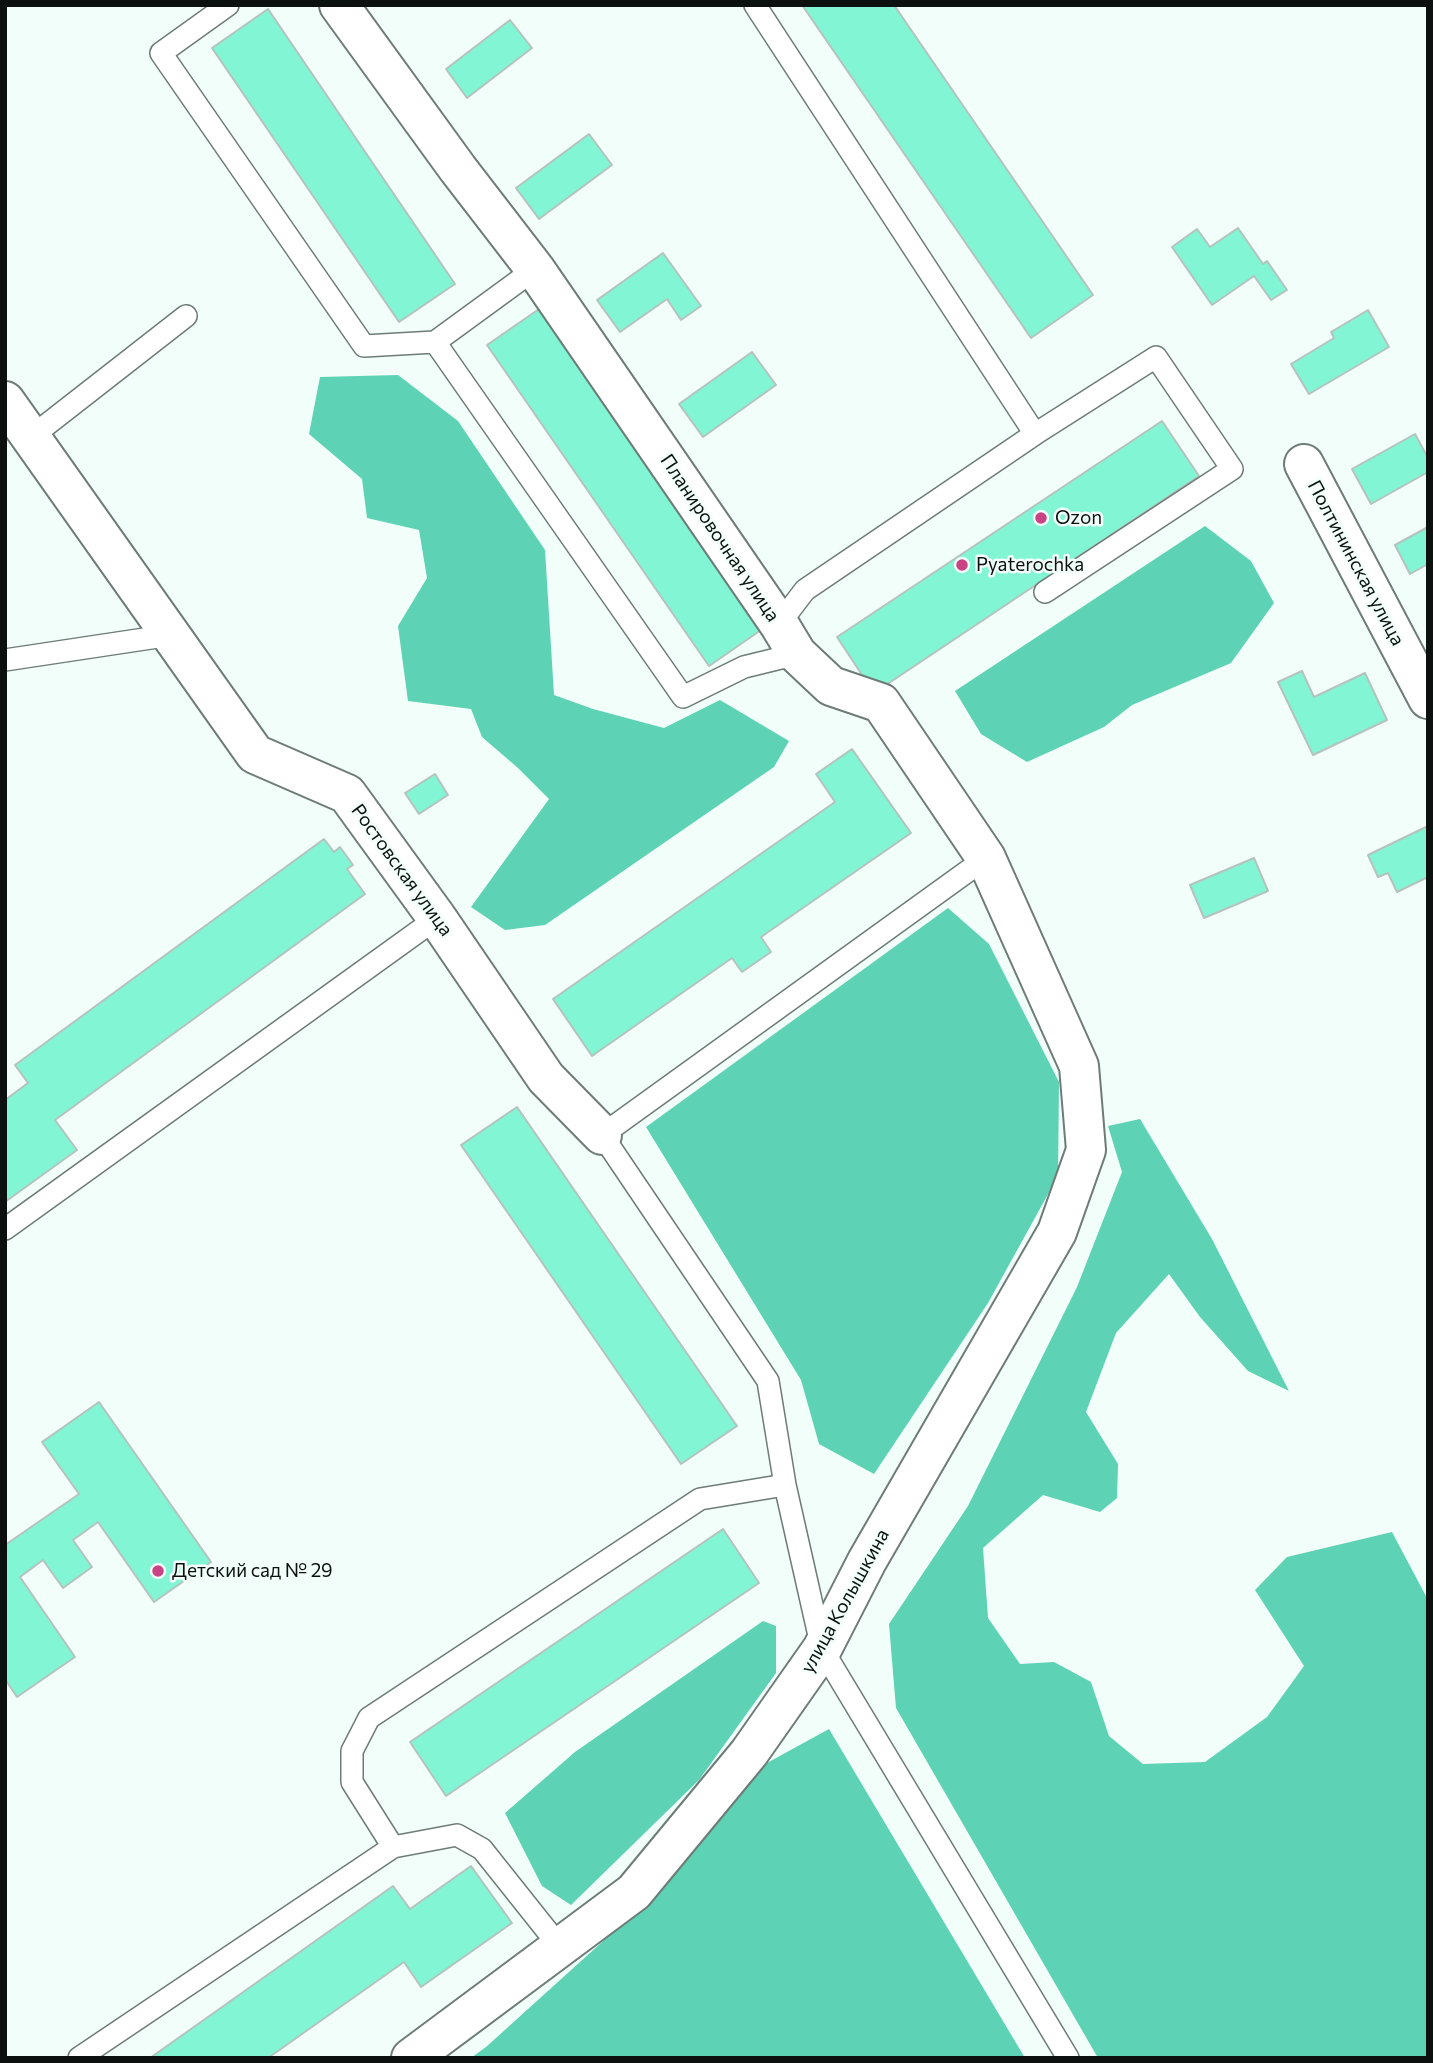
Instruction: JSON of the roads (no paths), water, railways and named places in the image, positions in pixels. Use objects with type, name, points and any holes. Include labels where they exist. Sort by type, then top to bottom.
[{"type":"street","name":"Планировочная улица","points":[[339,5],[458,169],[535,269],[788,639],[831,686],[881,703],[986,858],[1079,1066]]},
{"type":"street","name":"Ростовская улица","points":[[5,401],[255,754],[347,794],[437,918],[546,1078],[602,1135]]},
{"type":"street","name":"Полтининская улица","points":[[1304,464],[1428,699]]},
{"type":"street","name":"улица Колышкина","points":[[411,2058],[634,1892],[749,1753],[822,1649],[867,1561],[1057,1232],[1086,1150],[1079,1066]]},
{"type":"lane","points":[[228,5],[161,53],[364,346],[435,342],[535,269]]},
{"type":"lane","points":[[755,5],[1035,434]]},
{"type":"lane","points":[[31,437],[186,316]]},
{"type":"lane","points":[[435,342],[683,696],[744,667],[788,639],[805,590],[1035,434],[1156,357],[1232,469],[1045,592]]},
{"type":"lane","points":[[5,660],[171,635]]},
{"type":"lane","points":[[986,858],[602,1135],[768,1381],[785,1485],[822,1649],[1068,2058]]},
{"type":"lane","points":[[5,1229],[437,918]]},
{"type":"lane","points":[[393,1847],[352,1782],[352,1751],[369,1718],[700,1499],[785,1485]]},
{"type":"lane","points":[[79,2058],[393,1847],[457,1835],[482,1849],[560,1947]]},
{"type":"place","name":"Ozon","points":[[1041,518]]},
{"type":"place","name":"Pyaterochka","points":[[962,565]]},
{"type":"place","name":"Детский сад № 29","points":[[158,1571]]}]
